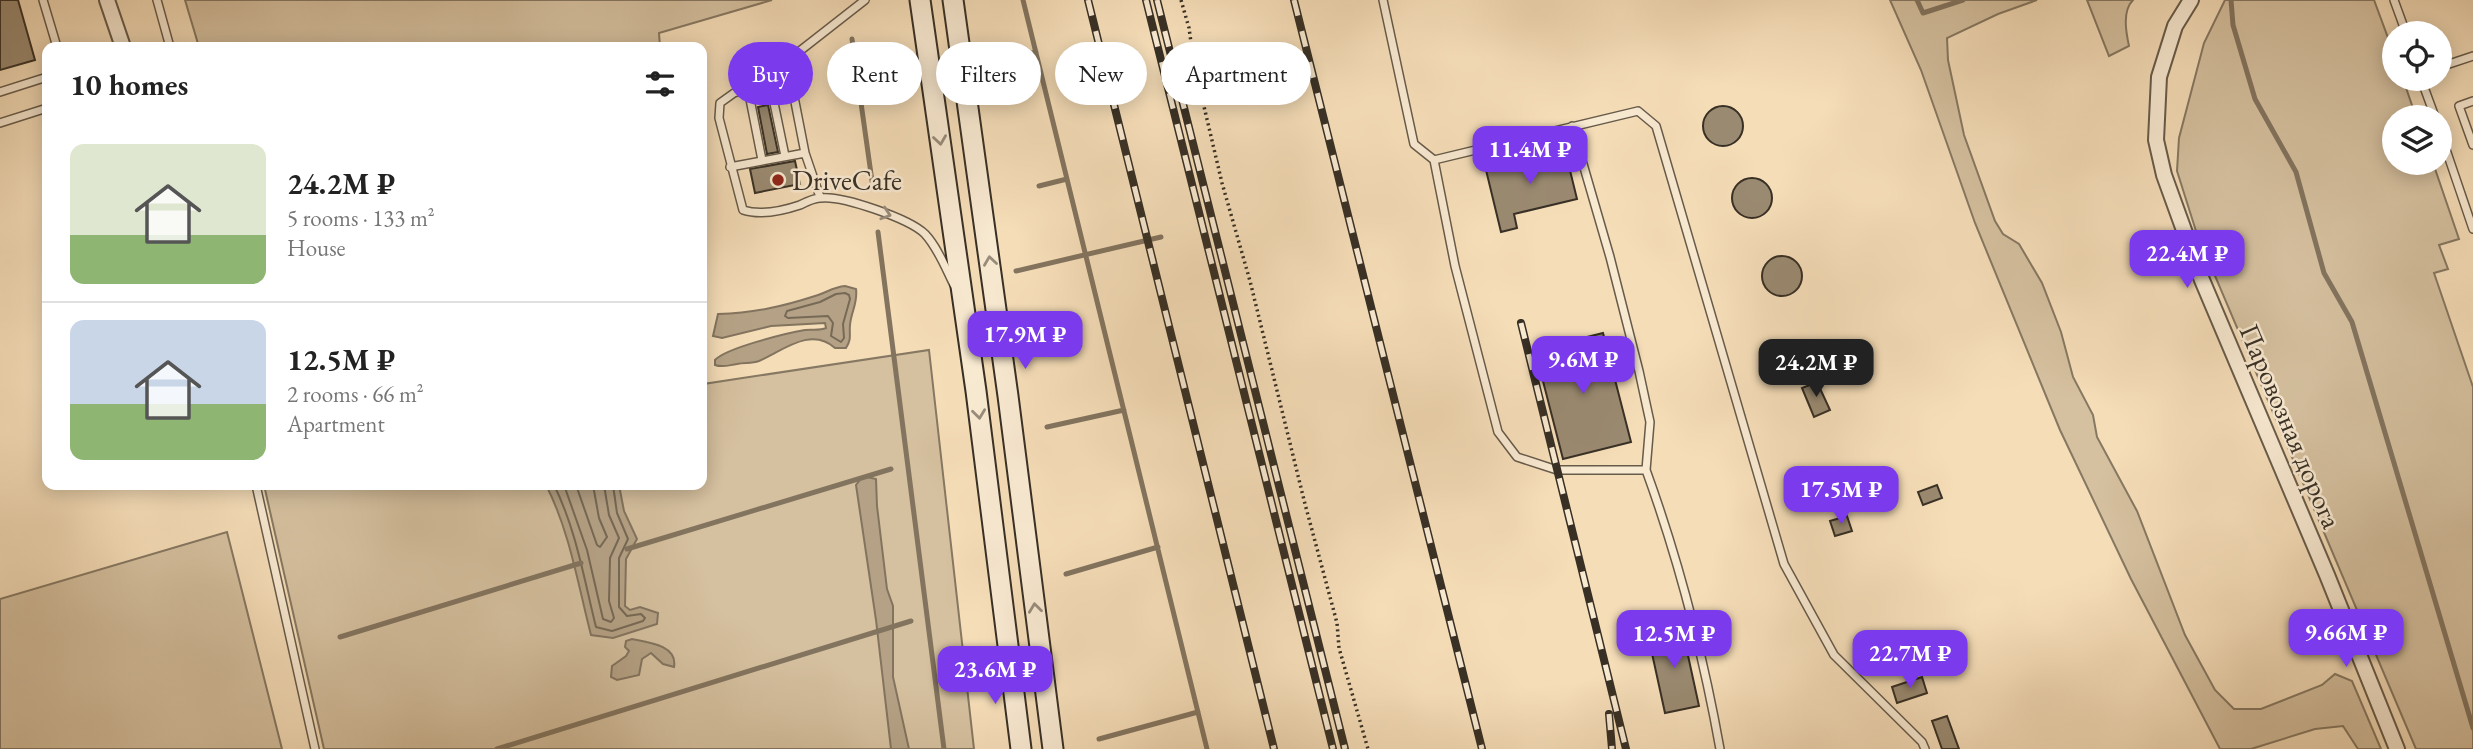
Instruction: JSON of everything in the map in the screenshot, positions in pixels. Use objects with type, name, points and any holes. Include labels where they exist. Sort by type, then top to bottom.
[{"type":"main road","points":[[920,0],[964,302],[1021,749]]},
{"type":"main road","points":[[953,0],[1008,396],[1053,749]]},
{"type":"street","points":[[107,0],[121,42]]},
{"type":"street","name":"Паровозная дорога","points":[[2191,0],[2175,26],[2159,77],[2156,140],[2164,175],[2202,280],[2398,749]]},
{"type":"lane","points":[[43,0],[56,42]]},
{"type":"lane","points":[[157,0],[169,42]]},
{"type":"lane","points":[[812,42],[865,0]]},
{"type":"lane","points":[[1383,0],[1414,144],[1434,160],[1455,266],[1497,432],[1517,457],[1557,470],[1646,470]]},
{"type":"lane","points":[[2394,0],[2402,21]]},
{"type":"lane","points":[[2452,63],[2473,57]]},
{"type":"lane","points":[[0,92],[42,79]]},
{"type":"lane","points":[[728,97],[720,103],[719,118],[743,210],[756,215],[794,207],[820,197],[847,201],[916,226],[928,237],[964,302]]},
{"type":"lane","points":[[2473,101],[2459,106],[2473,145]]},
{"type":"lane","points":[[751,105],[762,160]]},
{"type":"lane","points":[[774,105],[785,156]]},
{"type":"lane","points":[[796,105],[805,153],[820,197]]},
{"type":"lane","points":[[0,123],[42,110]]},
{"type":"lane","points":[[1434,160],[1638,111],[1656,126],[1784,564],[1834,655],[1922,742],[1925,749]]},
{"type":"lane","points":[[1572,126],[1610,257],[1650,422],[1646,470],[1669,531],[1696,635],[1720,749]]},
{"type":"lane","points":[[730,167],[805,153]]},
{"type":"lane","points":[[2452,167],[2473,229]]},
{"type":"lane","points":[[257,490],[315,749]]},
{"type":"path","points":[[1181,0],[1222,183],[1246,265],[1304,504],[1337,623],[1339,648],[1368,749]]},
{"type":"shaded area","points":[[185,0],[772,0],[659,33],[660,42],[198,42]]},
{"type":"shaded area","points":[[1890,0],[2037,0],[1998,14],[1947,38],[1948,60],[1964,135],[1995,221],[2003,234],[2019,244],[2042,283],[2061,332],[2073,377],[2093,415],[2097,437],[2137,511],[2185,635],[2215,690],[2234,709],[2261,709],[2322,685],[2335,674],[2352,681],[2381,749],[2358,749],[2343,726],[2315,729],[2251,749],[2220,749],[2131,579],[2060,430],[1975,223],[1921,70]]},
{"type":"shaded area","points":[[2087,0],[2133,0],[2126,16],[2129,46],[2109,56]]},
{"type":"shaded area","points":[[2225,0],[2374,0],[2382,22],[2382,91],[2407,91],[2412,105],[2382,105],[2382,175],[2437,175],[2459,239],[2439,245],[2448,269],[2434,273],[2473,387],[2473,749],[2416,749],[2196,231],[2177,171],[2179,138],[2204,43]]},
{"type":"shaded area","points":[[929,350],[974,749],[324,749],[265,490],[707,490],[707,383]]},
{"type":"shaded area","points":[[227,532],[282,749],[0,749],[0,599]]},
{"type":"water","points":[[845,286],[856,289],[850,339],[846,348],[835,348],[816,339],[806,340],[756,362],[715,365],[715,360],[721,355],[744,346],[796,332],[826,328],[825,323],[771,326],[722,338],[713,336],[718,314],[779,306]]},
{"type":"water","points":[[863,476],[876,479],[887,589],[893,606],[893,677],[909,749],[891,749],[856,485]]},
{"type":"water","points":[[548,490],[620,490],[624,511],[637,539],[626,559],[625,606],[630,610],[640,607],[658,613],[657,624],[613,638],[591,635],[567,540]]},
{"type":"water","points":[[632,639],[666,649],[674,660],[674,667],[663,664],[651,653],[642,659],[639,675],[617,680],[611,677],[612,666],[626,656],[629,651],[625,647],[626,641]]},
{"type":"building","points":[[0,0],[18,0],[35,60],[0,70]]},
{"type":"building","points":[[768,105],[778,152],[767,154],[758,107]]},
{"type":"building","points":[[1723,106],[1731,107],[1737,112],[1742,118],[1742,134],[1737,140],[1731,145],[1723,146],[1715,145],[1709,140],[1704,134],[1703,126],[1704,118],[1709,112],[1715,107]]},
{"type":"building","points":[[1565,150],[1577,199],[1514,214],[1517,228],[1501,232],[1486,170]]},
{"type":"building","points":[[795,161],[800,184],[755,193],[750,169]]},
{"type":"building","points":[[1752,178],[1760,179],[1766,184],[1771,190],[1771,206],[1766,212],[1760,217],[1752,218],[1744,217],[1738,212],[1733,206],[1732,198],[1733,190],[1738,184],[1744,179]]},
{"type":"building","points":[[1782,256],[1790,257],[1796,262],[1801,268],[1801,284],[1796,290],[1790,295],[1782,296],[1774,295],[1768,290],[1763,284],[1762,276],[1763,268],[1768,262],[1774,257]]},
{"type":"building","points":[[1603,333],[1631,442],[1563,459],[1535,350]]},
{"type":"building","points":[[1817,382],[1830,410],[1814,417],[1802,388]]},
{"type":"building","points":[[1937,485],[1942,498],[1923,505],[1918,492]]},
{"type":"building","points":[[1847,516],[1852,531],[1835,536],[1830,521]]},
{"type":"building","points":[[1682,628],[1699,706],[1665,713],[1648,635]]},
{"type":"building","points":[[1922,677],[1927,693],[1897,703],[1892,687]]},
{"type":"building","points":[[1947,716],[1959,749],[1942,749],[1932,721]]},
{"type":"waterway","points":[[1023,0],[1207,749]]},
{"type":"waterway","points":[[1917,0],[1923,13],[1963,0]]},
{"type":"waterway","points":[[2231,0],[2233,25],[2255,99],[2296,172],[2324,273],[2352,322],[2473,728]]},
{"type":"waterway","points":[[852,39],[873,188]]},
{"type":"waterway","points":[[1039,186],[1067,179]]},
{"type":"waterway","points":[[878,232],[944,749]]},
{"type":"waterway","points":[[1016,271],[1161,237]]},
{"type":"waterway","points":[[1047,427],[1124,410]]},
{"type":"waterway","points":[[627,549],[891,469]]},
{"type":"waterway","points":[[1066,574],[1158,547]]},
{"type":"waterway","points":[[340,637],[581,563]]},
{"type":"waterway","points":[[497,749],[911,621]]},
{"type":"waterway","points":[[1099,739],[1198,712]]},
{"type":"railway","points":[[1088,0],[1274,749]]},
{"type":"railway","points":[[1146,0],[1333,749]]},
{"type":"railway","points":[[1157,0],[1345,749]]},
{"type":"railway","points":[[1294,0],[1482,749]]},
{"type":"railway","points":[[1521,323],[1626,749]]},
{"type":"railway","points":[[1609,714],[1612,749]]},
{"type":"place","name":"DriveCafe","points":[[778,180]]}]
